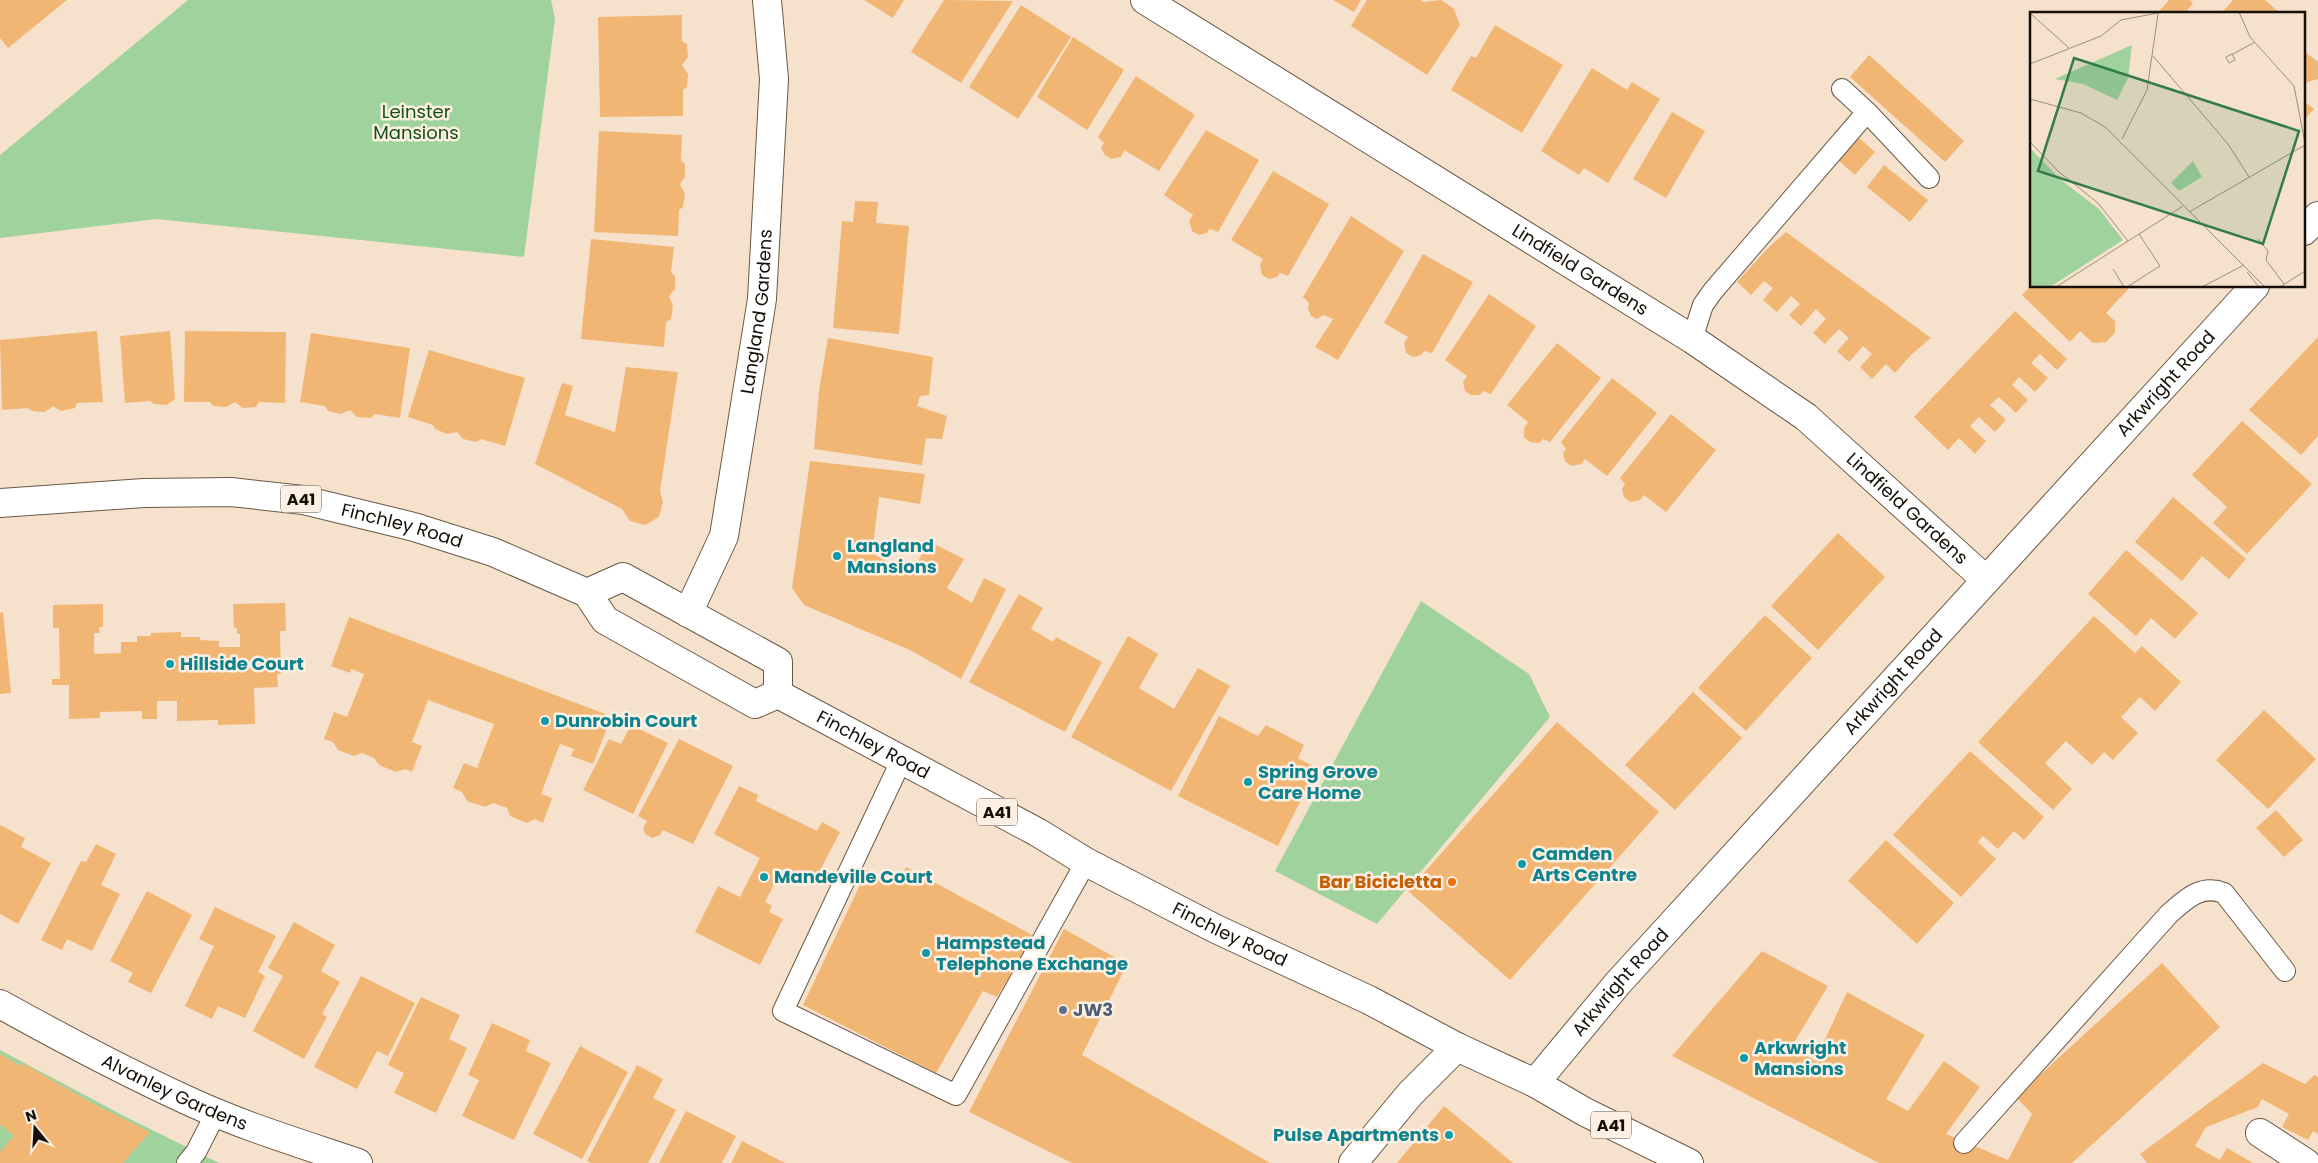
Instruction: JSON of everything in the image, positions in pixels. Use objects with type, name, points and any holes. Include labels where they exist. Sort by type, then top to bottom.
[{"type":"main road","name":"Langland Gardens","points":[[688,613],[724,536],[762,299],[774,80],[767,0]]},
{"type":"main road","name":"Lindfield Gardens","points":[[1145,0],[1692,339],[1806,417],[1986,580]]},
{"type":"main road","points":[[2306,229],[2318,216]]},
{"type":"main road","name":"Arkwright Road","points":[[1535,1083],[1618,983],[1986,580],[2116,441],[2253,288]]},
{"type":"main road","name":"Finchley Road","points":[[0,503],[144,493],[231,492],[304,500],[414,527],[493,552],[587,593]]},
{"type":"main road","points":[[623,577],[778,662],[778,694],[755,704],[605,620],[587,593],[623,577]]},
{"type":"main road","name":"Finchley Road","points":[[778,694],[1037,832],[1086,862],[1216,929],[1369,1000],[1457,1047],[1535,1083],[1585,1112],[1689,1163]]},
{"type":"main road","name":"Alvanley Gardens","points":[[0,1004],[85,1051],[216,1113],[358,1163]]},
{"type":"main road","points":[[1353,1163],[1410,1094],[1457,1047]]},
{"type":"main road","points":[[2260,1133],[2306,1163]]},
{"type":"lane","points":[[1842,89],[1867,112],[1929,178]]},
{"type":"lane","points":[[1692,339],[1703,305],[1713,291],[1867,112]]},
{"type":"lane","points":[[901,761],[783,1011],[956,1095],[1086,862]]},
{"type":"lane","points":[[1964,1143],[2169,914],[2191,894],[2215,889],[2224,893],[2285,971]]},
{"type":"lane","points":[[187,1163],[196,1152],[216,1113]]},
{"type":"green space","name":"Leinster Mansions","points":[[188,0],[551,0],[555,19],[524,257],[156,219],[0,238],[0,155]]},
{"type":"green space","points":[[1421,601],[1529,674],[1550,717],[1377,924],[1275,871]]},
{"type":"green space","points":[[0,1050],[126,1117],[219,1163],[0,1163]]},
{"type":"building","points":[[0,0],[67,0],[8,48],[0,38]]},
{"type":"building","points":[[864,0],[904,0],[893,18]]},
{"type":"building","points":[[944,0],[1013,1],[961,83],[911,52]]},
{"type":"building","points":[[1333,0],[1361,0],[1354,12]]},
{"type":"building","points":[[1367,0],[1420,0],[1423,2],[1441,0],[1454,9],[1460,25],[1427,75],[1351,26]]},
{"type":"building","points":[[2169,0],[2190,0],[2193,3],[2186,12],[2159,12]]},
{"type":"building","points":[[2233,0],[2265,0],[2279,12],[2223,12]]},
{"type":"building","points":[[1021,5],[1071,37],[1018,119],[969,87]]},
{"type":"building","points":[[682,15],[682,41],[687,44],[688,57],[682,65],[688,74],[687,87],[683,90],[683,116],[600,117],[598,17]]},
{"type":"building","points":[[1495,25],[1563,65],[1522,133],[1451,90],[1471,56],[1476,58]]},
{"type":"building","points":[[1073,37],[1124,70],[1087,130],[1037,97]]},
{"type":"building","points":[[2306,53],[2318,62],[2318,79],[2306,82]]},
{"type":"building","points":[[1869,55],[1964,141],[1945,162],[1850,77]]},
{"type":"building","points":[[1592,68],[1627,90],[1632,82],[1660,99],[1608,183],[1584,168],[1579,175],[1541,151]]},
{"type":"building","points":[[1136,76],[1195,115],[1159,171],[1124,150],[1121,157],[1111,159],[1105,155],[1101,148],[1104,143],[1098,137]]},
{"type":"building","points":[[2306,103],[2314,109],[2306,118]]},
{"type":"building","points":[[1672,112],[1705,131],[1666,198],[1633,179]]},
{"type":"building","points":[[1206,130],[1259,160],[1218,232],[1210,229],[1207,233],[1199,235],[1192,231],[1189,221],[1193,215],[1164,195]]},
{"type":"building","points":[[599,131],[682,135],[681,160],[685,164],[685,177],[680,184],[685,194],[683,207],[679,210],[678,236],[594,232]]},
{"type":"building","points":[[1857,136],[1875,152],[1855,175],[1837,159]]},
{"type":"building","points":[[1884,165],[1928,200],[1910,222],[1867,187]]},
{"type":"building","points":[[1273,171],[1329,204],[1288,276],[1280,273],[1277,277],[1269,279],[1262,275],[1260,265],[1263,259],[1231,240]]},
{"type":"building","points":[[855,201],[878,202],[876,223],[909,226],[899,334],[833,328],[842,221],[853,222]]},
{"type":"building","points":[[1351,216],[1404,251],[1338,360],[1315,347],[1333,319],[1324,315],[1317,319],[1311,316],[1308,308],[1309,303],[1303,297]]},
{"type":"building","points":[[1786,232],[1931,338],[1912,354],[1895,373],[1886,364],[1872,379],[1860,367],[1872,354],[1863,346],[1849,362],[1837,351],[1849,338],[1839,329],[1825,344],[1813,333],[1826,319],[1816,309],[1801,326],[1789,315],[1800,304],[1791,296],[1777,312],[1763,300],[1773,288],[1764,281],[1751,295],[1737,282],[1767,249]]},
{"type":"building","points":[[591,239],[674,247],[671,272],[675,276],[675,289],[669,296],[673,306],[671,319],[666,322],[664,347],[581,339]]},
{"type":"building","points":[[1423,254],[1473,282],[1432,353],[1424,351],[1421,355],[1413,357],[1406,353],[1404,343],[1408,337],[1384,323]]},
{"type":"building","points":[[2030,286],[2030,288],[2129,288],[2106,313],[2115,321],[2115,333],[2106,342],[2093,343],[2080,331],[2070,342],[2022,295]]},
{"type":"building","points":[[1489,294],[1536,326],[1491,394],[1483,391],[1480,395],[1471,395],[1465,391],[1463,382],[1467,376],[1445,360]]},
{"type":"building","points":[[2015,311],[2067,359],[2057,370],[2040,354],[2031,363],[2048,378],[2035,392],[2019,377],[2012,385],[2028,400],[2016,413],[1999,397],[1990,405],[2006,420],[1995,432],[1979,417],[1970,426],[1986,441],[1975,454],[1959,438],[1948,450],[1914,417]]},
{"type":"building","points":[[97,331],[103,402],[77,403],[75,408],[61,411],[53,406],[45,412],[32,411],[28,408],[2,410],[0,340]]},
{"type":"building","points":[[170,331],[175,399],[167,405],[154,404],[150,401],[125,403],[120,336]]},
{"type":"building","points":[[185,331],[286,332],[285,403],[259,402],[256,407],[243,408],[235,402],[226,407],[213,406],[210,402],[184,402]]},
{"type":"building","points":[[311,333],[410,348],[400,418],[375,414],[371,418],[357,417],[350,410],[341,414],[328,411],[325,406],[300,402]]},
{"type":"building","points":[[2318,337],[2318,436],[2301,455],[2249,410]]},
{"type":"building","points":[[828,338],[933,357],[929,395],[920,396],[917,406],[947,416],[942,439],[926,438],[922,465],[814,449],[819,390]]},
{"type":"building","points":[[1557,343],[1601,378],[1550,442],[1543,439],[1539,443],[1530,442],[1524,437],[1524,428],[1528,422],[1507,405]]},
{"type":"building","points":[[429,350],[525,378],[505,446],[481,439],[476,442],[463,439],[457,432],[447,434],[435,429],[433,425],[408,417]]},
{"type":"building","points":[[626,367],[678,372],[660,491],[663,502],[659,517],[645,525],[630,521],[622,509],[535,464],[562,383],[573,386],[565,415],[615,432]]},
{"type":"building","points":[[1612,378],[1657,413],[1607,476],[1585,459],[1581,464],[1571,466],[1565,461],[1563,453],[1566,449],[1561,442]]},
{"type":"building","points":[[1671,414],[1716,450],[1666,512],[1644,495],[1640,500],[1630,502],[1624,497],[1622,489],[1625,484],[1620,478]]},
{"type":"building","points":[[2242,421],[2312,484],[2247,554],[2213,523],[2227,507],[2192,475]]},
{"type":"building","name":"Langland Mansions","points":[[810,461],[925,474],[920,504],[879,497],[872,553],[911,576],[928,541],[964,559],[947,588],[972,603],[984,578],[1006,589],[961,679],[910,650],[804,605],[792,588]]},
{"type":"building","points":[[2173,497],[2246,559],[2229,579],[2202,556],[2182,581],[2135,542]]},
{"type":"building","points":[[1838,533],[1885,577],[1818,650],[1771,606]]},
{"type":"building","points":[[2126,550],[2198,613],[2175,639],[2151,618],[2136,636],[2088,594]]},
{"type":"building","points":[[1019,594],[1043,608],[1031,629],[1053,642],[1056,637],[1102,662],[1065,732],[969,682]]},
{"type":"building","name":"Hillside Court","points":[[285,603],[286,631],[280,631],[281,674],[277,674],[278,687],[254,688],[255,724],[218,725],[218,720],[177,721],[177,701],[157,701],[157,719],[142,719],[142,711],[100,712],[100,718],[69,719],[69,685],[52,685],[52,679],[60,679],[59,628],[53,628],[53,605],[103,604],[103,627],[99,627],[100,633],[94,633],[94,654],[121,653],[121,642],[137,642],[137,636],[151,636],[151,633],[181,632],[181,637],[200,637],[200,640],[219,641],[219,647],[240,647],[240,634],[237,634],[237,628],[234,628],[233,604]]},
{"type":"building","points":[[3,612],[11,693],[0,694],[0,613]]},
{"type":"building","points":[[1765,615],[1812,658],[1746,731],[1698,688]]},
{"type":"building","points":[[2094,616],[2135,653],[2142,646],[2181,682],[2155,711],[2140,697],[2121,717],[2138,733],[2113,760],[2104,752],[2092,765],[2066,741],[2045,763],[2072,789],[2053,810],[1978,742]]},
{"type":"building","name":"Dunrobin Court","points":[[349,617],[608,715],[604,727],[607,728],[593,764],[571,756],[574,749],[560,744],[541,794],[552,798],[543,823],[535,819],[527,823],[510,816],[507,808],[493,803],[485,807],[467,801],[462,792],[453,788],[464,763],[477,768],[494,724],[428,700],[412,742],[422,746],[412,772],[405,769],[396,772],[379,765],[374,758],[362,753],[354,756],[338,750],[333,742],[324,739],[334,712],[347,717],[364,674],[351,669],[350,673],[331,666]]},
{"type":"building","points":[[1128,636],[1158,654],[1139,688],[1174,709],[1198,668],[1230,686],[1171,791],[1071,737]]},
{"type":"building","points":[[1693,692],[1742,738],[1675,810],[1625,765]]},
{"type":"building","points":[[2264,710],[2316,759],[2268,809],[2216,760]]},
{"type":"building","name":"Spring Grove Care Home","points":[[1219,716],[1258,736],[1266,725],[1304,745],[1298,758],[1317,768],[1278,846],[1178,796]]},
{"type":"building","name":"Camden Arts Centre","points":[[1557,722],[1659,812],[1510,980],[1408,891]]},
{"type":"building","points":[[631,725],[668,743],[633,814],[583,790],[609,739],[621,744]]},
{"type":"building","points":[[679,739],[733,766],[693,844],[663,830],[660,835],[652,838],[645,834],[643,828],[647,821],[638,816]]},
{"type":"building","points":[[1970,751],[2044,817],[2024,840],[2014,831],[1998,849],[1983,836],[1978,842],[1996,859],[1961,897],[1893,835]]},
{"type":"building","name":"Mandeville Court","points":[[739,786],[758,795],[756,801],[817,831],[822,822],[840,832],[813,884],[782,869],[765,902],[772,906],[769,912],[783,919],[760,965],[695,932],[718,886],[740,897],[760,858],[714,834]]},
{"type":"building","points":[[2276,810],[2303,840],[2284,857],[2256,828]]},
{"type":"building","points":[[0,825],[25,838],[21,847],[51,863],[18,924],[0,914]]},
{"type":"building","points":[[1886,840],[1954,903],[1917,944],[1848,881]]},
{"type":"building","points":[[96,844],[116,854],[101,885],[120,894],[92,951],[67,939],[62,950],[41,940],[81,861],[86,862]]},
{"type":"building","name":"Hampstead Telephone Exchange","points":[[906,867],[1034,936],[997,997],[983,991],[936,1073],[803,1005],[867,870],[897,884]]},
{"type":"building","points":[[147,891],[192,915],[151,993],[128,982],[133,973],[110,961]]},
{"type":"building","points":[[215,907],[276,936],[258,972],[265,976],[245,1018],[218,1006],[212,1019],[185,1006],[214,946],[199,939]]},
{"type":"building","points":[[294,922],[335,945],[321,971],[340,982],[322,1014],[327,1017],[304,1059],[253,1031],[283,976],[268,968]]},
{"type":"building","name":"JW3","points":[[1064,929],[1127,964],[1082,1055],[1270,1163],[1072,1163],[969,1112]]},
{"type":"building","name":"Arkwright Mansions","points":[[1762,951],[1828,986],[1792,1046],[1815,1061],[1847,992],[1925,1035],[1886,1099],[1908,1111],[1944,1061],[1980,1087],[1946,1134],[2008,1160],[2032,1114],[2016,1097],[2162,963],[2220,1027],[2072,1163],[1879,1163],[1672,1056]]},
{"type":"building","points":[[361,976],[415,1003],[388,1056],[377,1051],[357,1089],[314,1067]]},
{"type":"building","points":[[421,997],[460,1015],[449,1039],[467,1048],[436,1113],[394,1093],[404,1073],[388,1065]]},
{"type":"building","points":[[492,1023],[530,1040],[526,1051],[551,1063],[514,1140],[462,1116],[479,1080],[468,1075]]},
{"type":"building","points":[[580,1046],[628,1072],[582,1159],[533,1134]]},
{"type":"building","points":[[0,1054],[21,1066],[24,1064],[92,1103],[150,1132],[123,1163],[0,1163],[0,1152],[14,1136],[0,1124]]},
{"type":"building","points":[[2263,1063],[2305,1084],[2314,1075],[2318,1077],[2318,1134],[2313,1131],[2308,1140],[2282,1127],[2289,1114],[2262,1099],[2258,1107],[2206,1127],[2195,1146],[2220,1160],[2227,1148],[2253,1163],[2147,1163],[2140,1154]]},
{"type":"building","points":[[637,1065],[663,1079],[653,1098],[676,1110],[648,1163],[591,1163],[587,1161]]},
{"type":"building","name":"Pulse Apartments","points":[[1444,1106],[1513,1163],[1397,1163]]},
{"type":"building","points":[[686,1111],[736,1136],[722,1163],[659,1163]]},
{"type":"building","points":[[742,1141],[785,1163],[731,1163]]},
{"type":"place","name":"Langland Mansions","points":[[837,556]]},
{"type":"place","name":"Hillside Court","points":[[170,664]]},
{"type":"place","name":"Dunrobin Court","points":[[545,721]]},
{"type":"place","name":"Spring Grove Care Home","points":[[1248,782]]},
{"type":"place","name":"Camden Arts Centre","points":[[1522,864]]},
{"type":"place","name":"Mandeville Court","points":[[764,877]]},
{"type":"place","name":"Bar Bicicletta","points":[[1452,882]]},
{"type":"place","name":"Hampstead Telephone Exchange","points":[[926,953]]},
{"type":"place","name":"JW3","points":[[1063,1010]]},
{"type":"place","name":"Arkwright Mansions","points":[[1744,1058]]},
{"type":"place","name":"Pulse Apartments","points":[[1449,1135]]}]
